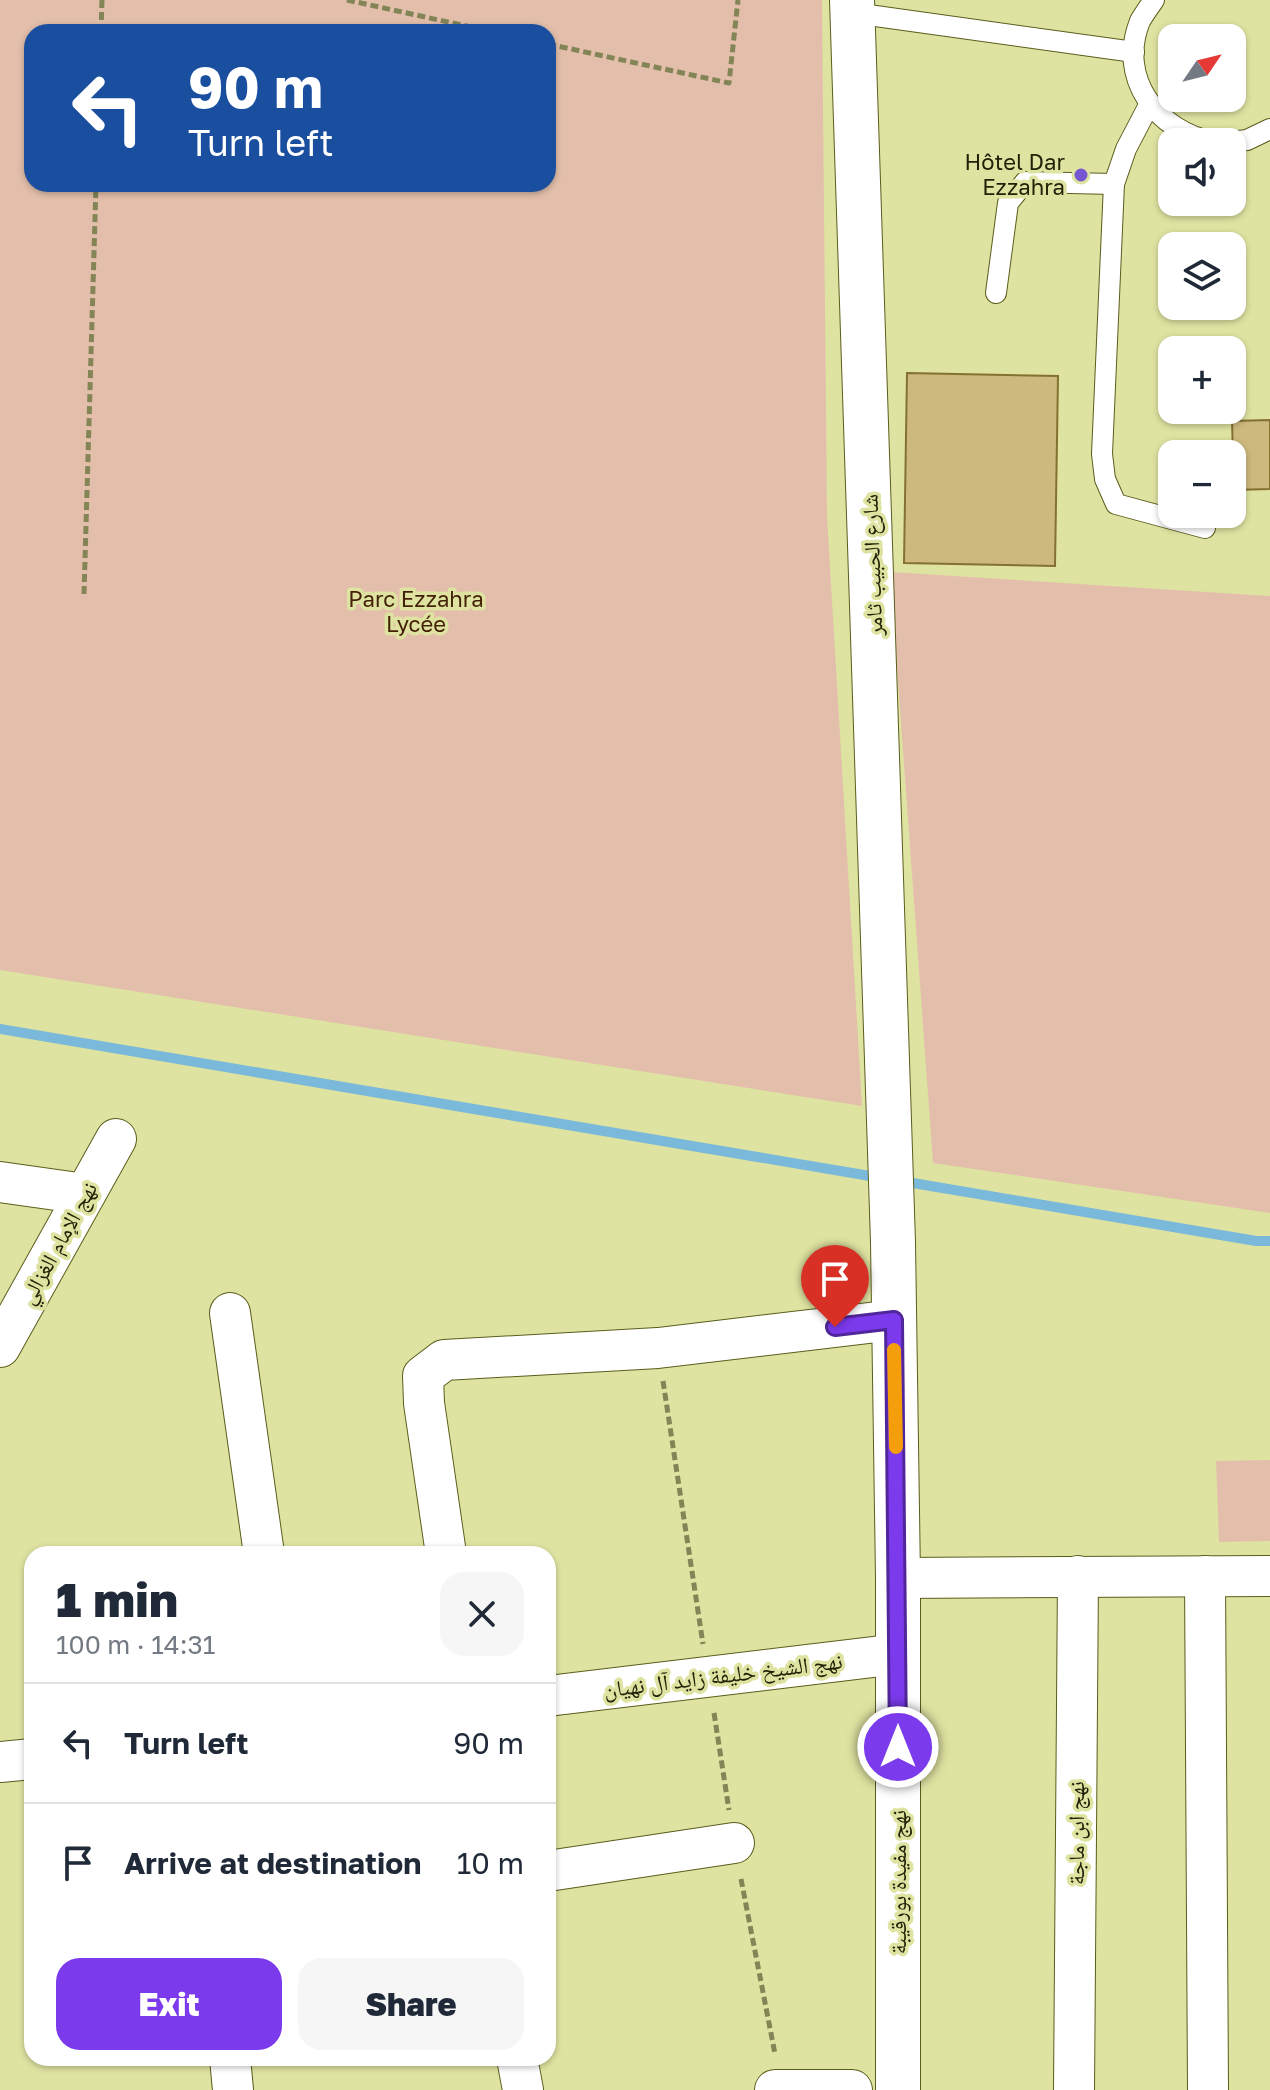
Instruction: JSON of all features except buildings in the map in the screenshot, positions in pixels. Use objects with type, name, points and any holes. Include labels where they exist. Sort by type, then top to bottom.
[{"type":"street","name":"شارع الحبيب ثامر","points":[[853,7],[893,1242]]},
{"type":"street","name":"نهج الإمام الغزالي","points":[[0,1347],[116,1139]]},
{"type":"street","points":[[0,1182],[85,1194]]},
{"type":"street","name":"نهج مفيدة بورقيبة","points":[[893,1242],[898,1578],[898,2090]]},
{"type":"street","points":[[230,1313],[263,1546]]},
{"type":"street","points":[[445,1546],[424,1403],[423,1376],[444,1360],[658,1348],[894,1320]]},
{"type":"street","name":"نهج ابن ماجة","points":[[1074,2090],[1078,1576]]},
{"type":"street","points":[[1205,1576],[1208,2090]]},
{"type":"street","points":[[898,1578],[1270,1576]]},
{"type":"street","name":"نهج الشيخ خليفة زايد آل نهيان","points":[[556,1695],[898,1654]]},
{"type":"street","points":[[0,1762],[24,1760]]},
{"type":"street","points":[[556,1870],[734,1843]]},
{"type":"street","points":[[231,2066],[233,2090]]},
{"type":"street","points":[[518,2066],[523,2090]]},
{"type":"street","points":[[778,2089],[852,2090]]},
{"type":"lane","points":[[1154,0],[1140,22],[1134,52],[1138,79],[1149,105],[1174,128]]},
{"type":"lane","points":[[853,7],[1134,52]]},
{"type":"lane","points":[[1149,105],[1126,149],[1114,184],[1102,454],[1105,479],[1116,504],[1158,515]]},
{"type":"lane","points":[[1246,140],[1270,129]]},
{"type":"lane","points":[[996,293],[1008,203],[1025,182],[1114,184]]},
{"type":"path","points":[[101,24],[102,0]]},
{"type":"path","points":[[347,0],[457,24]]},
{"type":"path","points":[[556,46],[729,83],[738,0]]},
{"type":"path","points":[[84,594],[96,192]]},
{"type":"path","points":[[658,1348],[734,1843],[778,2089]]},
{"type":"green space","name":"Parc Ezzahra Lycée","points":[[0,0],[822,0],[827,516],[862,1106],[0,970]]},
{"type":"green space","points":[[890,572],[1270,596],[1270,1213],[933,1163]]},
{"type":"green space","points":[[1270,1460],[1270,1541],[1219,1542],[1216,1461]]},
{"type":"waterway","points":[[0,1029],[882,1178]]},
{"type":"waterway","points":[[901,1181],[1270,1241]]},
{"type":"slow traffic","points":[[894,1350],[896,1447]]},
{"type":"place","name":"Hôtel Dar Ezzahra","points":[[1081,175]]},
{"type":"route","points":[[835,1327],[894,1320],[898,1747]]}]
